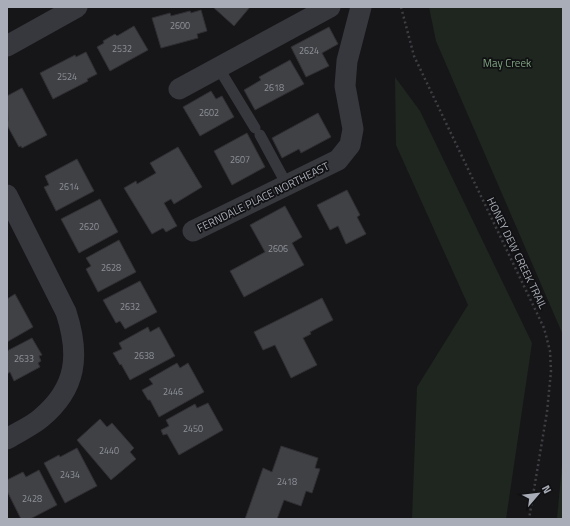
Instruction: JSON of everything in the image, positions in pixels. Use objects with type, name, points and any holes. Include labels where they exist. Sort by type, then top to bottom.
[{"type":"street","points":[[7,46],[77,7]]},
{"type":"street","points":[[179,89],[330,7]]},
{"type":"street","name":"FERNDALE PLACE NORTHEAST","points":[[192,231],[338,160],[350,145],[353,129],[345,86],[347,61],[361,7]]},
{"type":"street","points":[[7,195],[66,312],[72,332],[74,355],[71,379],[60,400],[40,419],[7,438]]},
{"type":"lane","points":[[218,68],[258,132],[287,185]]},
{"type":"path","name":"HONEY DEW CREEK TRAIL","points":[[401,7],[414,56],[544,328],[550,351],[551,370],[547,412],[529,519]]},
{"type":"green space","name":"May Creek","points":[[429,7],[563,7],[563,335],[436,41]]},
{"type":"green space","points":[[395,77],[420,111],[532,343],[506,519],[412,519],[417,387],[468,305],[396,145]]},
{"type":"green space","points":[[563,455],[563,519],[557,519]]},
{"type":"building","points":[[213,7],[250,7],[234,26]]},
{"type":"building","points":[[201,10],[207,31],[197,34],[198,38],[161,48],[152,18],[170,13],[171,16]]},
{"type":"building","points":[[134,26],[148,50],[110,71],[97,47],[104,43],[103,41],[115,34],[117,36]]},
{"type":"building","points":[[329,27],[338,44],[322,53],[329,66],[306,77],[291,47]]},
{"type":"building","points":[[86,52],[97,74],[87,79],[88,81],[53,99],[40,73],[75,55],[76,57]]},
{"type":"building","points":[[290,60],[304,84],[255,110],[244,90],[261,80],[259,77]]},
{"type":"building","points":[[22,88],[47,135],[22,148],[21,146],[19,147],[7,125],[7,96]]},
{"type":"building","points":[[211,91],[216,99],[222,96],[234,117],[200,136],[183,107]]},
{"type":"building","points":[[318,113],[331,137],[301,153],[299,149],[282,158],[272,138]]},
{"type":"building","points":[[247,133],[265,167],[232,185],[214,151]]},
{"type":"building","points":[[178,147],[202,187],[174,204],[171,199],[164,203],[177,226],[166,232],[163,228],[152,234],[124,188],[136,181],[137,184],[156,173],[150,163]]},
{"type":"building","points":[[77,159],[94,191],[56,211],[44,187],[49,185],[45,176]]},
{"type":"building","points":[[347,190],[360,215],[357,217],[366,234],[346,244],[338,226],[330,230],[317,205]]},
{"type":"building","points":[[100,199],[118,232],[79,253],[61,219]]},
{"type":"building","points":[[285,206],[302,237],[292,243],[304,265],[244,297],[230,271],[265,252],[250,225]]},
{"type":"building","points":[[119,240],[136,272],[98,292],[86,269],[91,266],[86,258]]},
{"type":"building","points":[[140,281],[157,312],[125,329],[120,321],[116,323],[103,300]]},
{"type":"building","points":[[15,294],[33,327],[7,342],[7,299]]},
{"type":"building","points":[[322,298],[333,320],[310,332],[311,334],[303,338],[317,365],[291,378],[275,345],[263,350],[254,332]]},
{"type":"building","points":[[148,327],[150,332],[159,327],[175,356],[130,380],[113,353],[122,349],[119,343]]},
{"type":"building","points":[[32,338],[42,355],[39,356],[41,361],[38,363],[40,367],[14,381],[10,372],[7,374],[7,351]]},
{"type":"building","points":[[177,363],[180,368],[188,363],[204,392],[159,417],[150,400],[148,400],[142,390],[153,384],[149,379]]},
{"type":"building","points":[[208,403],[223,430],[179,455],[167,434],[163,435],[161,430],[169,426],[166,420],[195,404],[197,408]]},
{"type":"building","points":[[100,419],[107,427],[112,423],[134,448],[130,452],[136,459],[111,480],[77,440]]},
{"type":"building","points":[[281,446],[318,458],[315,468],[320,469],[312,493],[306,491],[301,506],[284,500],[277,519],[245,519],[263,468],[272,472]]},
{"type":"building","points":[[77,448],[97,486],[65,503],[44,463]]},
{"type":"building","points":[[39,470],[57,505],[30,519],[21,519],[7,491],[7,480],[23,472],[26,477]]}]
